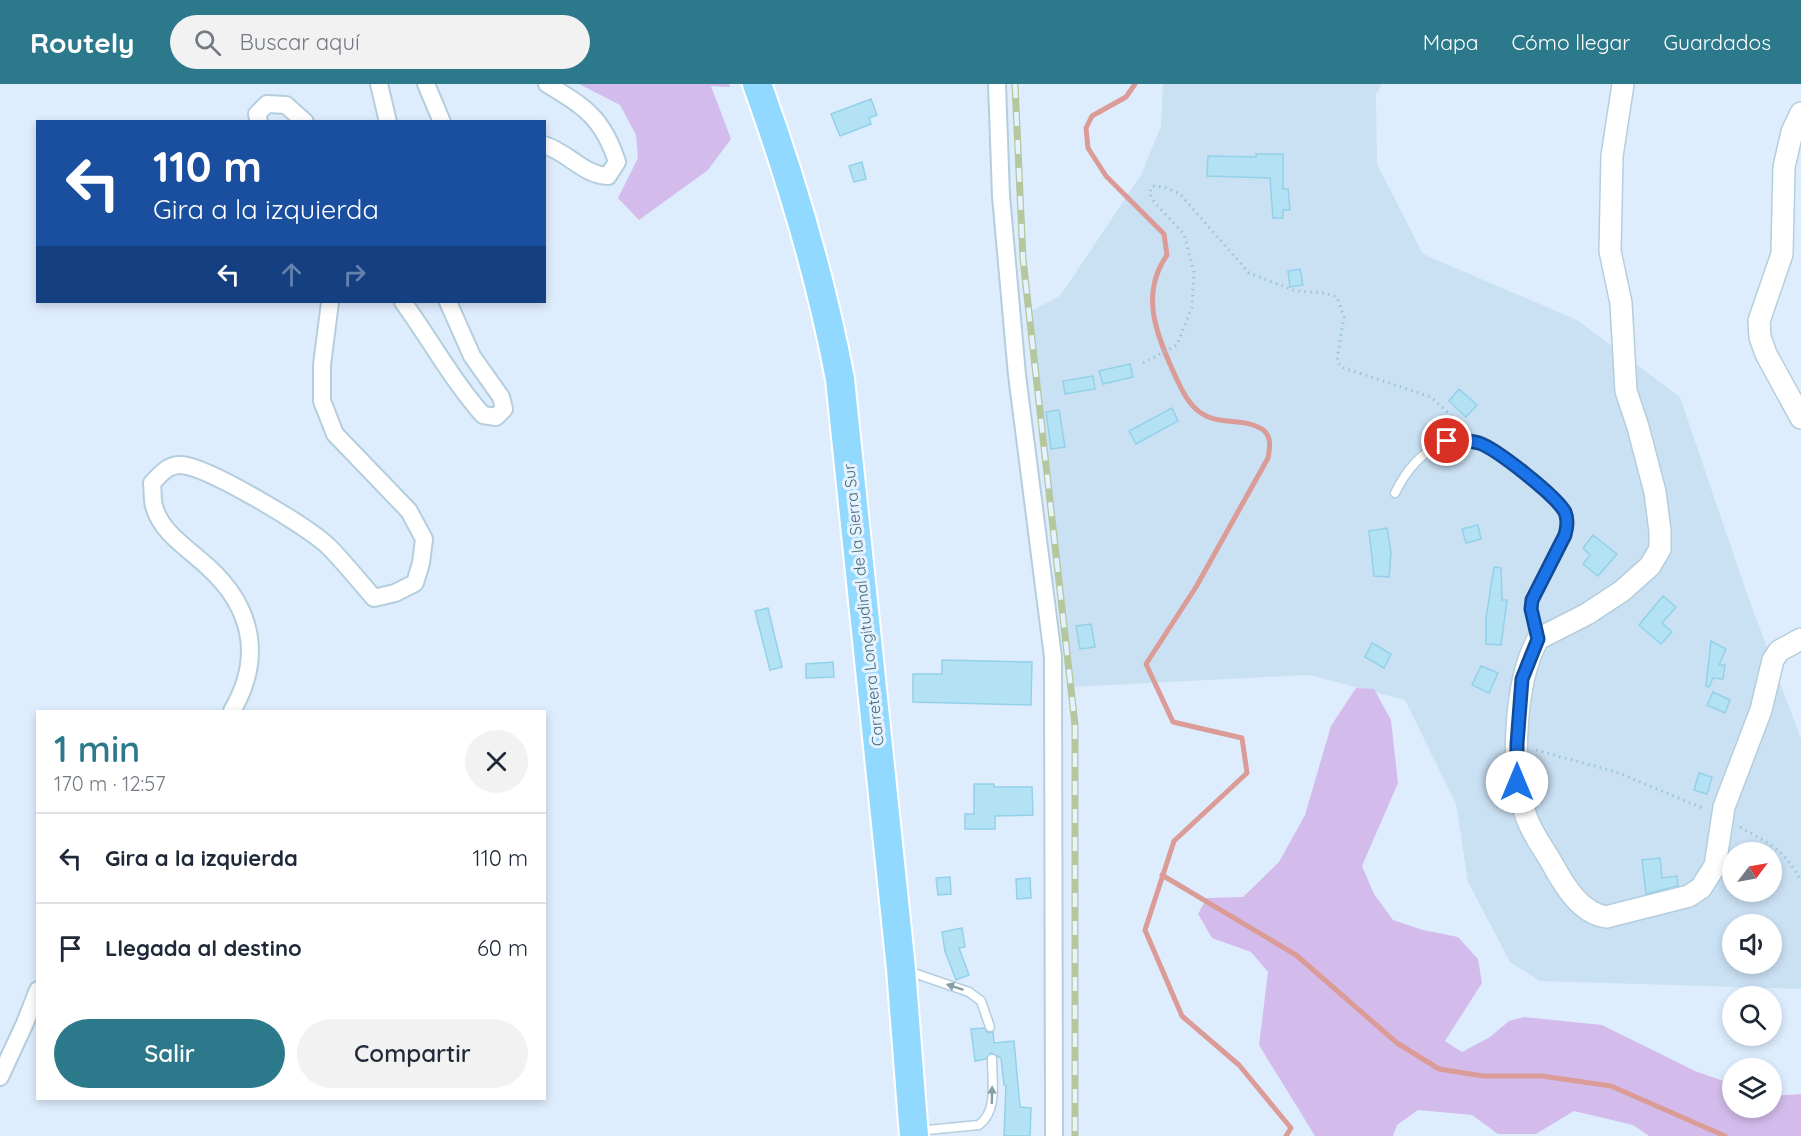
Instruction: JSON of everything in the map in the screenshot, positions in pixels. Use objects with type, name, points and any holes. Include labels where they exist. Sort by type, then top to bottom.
[{"type":"highway","name":"Carretera Longitudinal de la Sierra Sur","points":[[757,84],[799,209],[824,298],[840,379],[901,969],[914,1133]]},
{"type":"street","points":[[379,84],[388,120]]},
{"type":"street","points":[[426,84],[441,120]]},
{"type":"street","points":[[546,146],[554,148],[595,175],[608,176],[617,162],[610,141],[584,106],[547,84]]},
{"type":"street","points":[[997,84],[1001,196],[1017,375],[1053,657],[1054,1136]]},
{"type":"street","points":[[1623,84],[1612,156],[1610,251],[1621,303],[1626,390],[1654,492],[1660,531],[1660,549],[1657,558],[1650,566],[1622,591],[1587,614],[1538,639],[1522,679],[1517,744],[1517,782],[1525,815],[1561,880],[1586,910],[1594,915],[1606,917],[1617,915],[1689,896],[1701,888],[1715,866],[1722,816],[1761,710],[1773,660],[1779,651],[1801,639]]},
{"type":"street","points":[[258,120],[257,114],[267,104],[286,105],[303,120]]},
{"type":"street","points":[[1801,113],[1792,132],[1784,167],[1782,254],[1759,321],[1760,337],[1766,354],[1801,418]]},
{"type":"street","points":[[233,710],[240,698],[250,657],[250,632],[245,616],[233,595],[210,568],[172,536],[154,507],[152,483],[166,468],[182,465],[209,474],[270,506],[326,544],[374,598],[395,593],[415,583],[421,563],[424,539],[408,511],[335,434],[322,401],[322,365],[330,303]]},
{"type":"street","points":[[404,303],[432,342],[463,392],[483,415],[496,417],[504,409],[501,398],[472,356],[448,303]]},
{"type":"street","points":[[0,1077],[26,1023],[36,996]]},
{"type":"lane","points":[[1395,493],[1403,476],[1434,447],[1447,441],[1464,440],[1480,443],[1500,454],[1558,503],[1566,514],[1568,528],[1532,600],[1531,609],[1538,639]]},
{"type":"lane","points":[[901,969],[969,992],[981,1001],[990,1027]]},
{"type":"lane","points":[[914,1133],[979,1125],[986,1120],[992,1110],[992,1059]]},
{"type":"path","points":[[1143,363],[1177,345],[1192,307],[1194,272],[1184,234],[1155,203],[1149,193],[1153,186],[1180,194],[1249,273],[1296,291],[1325,293],[1338,297],[1344,317],[1337,360],[1341,367],[1431,397],[1480,443]]},
{"type":"path","points":[[1517,744],[1616,772],[1722,816],[1774,846],[1788,858],[1801,881]]},
{"type":"shaded area","points":[[579,84],[729,84],[730,87],[711,86],[731,139],[708,170],[639,220],[618,198],[638,158],[636,135],[620,105]]},
{"type":"shaded area","points":[[1163,84],[1382,84],[1376,94],[1377,164],[1423,254],[1577,320],[1680,397],[1746,591],[1801,739],[1801,989],[1782,988],[1782,986],[1722,987],[1540,981],[1510,962],[1468,882],[1456,804],[1405,700],[1309,675],[1072,687],[1029,312],[1060,296],[1141,175],[1161,126]]},
{"type":"shaded area","points":[[1356,688],[1374,689],[1391,720],[1398,783],[1362,866],[1374,894],[1393,920],[1423,930],[1458,937],[1478,959],[1482,983],[1445,1041],[1462,1052],[1490,1037],[1509,1021],[1524,1017],[1602,1025],[1695,1071],[1722,1080],[1722,1118],[1782,1118],[1782,1095],[1801,1094],[1801,1136],[1649,1136],[1633,1125],[1574,1111],[1536,1134],[1498,1134],[1472,1115],[1418,1110],[1397,1125],[1393,1136],[1315,1136],[1259,1045],[1268,972],[1251,952],[1212,938],[1198,914],[1207,898],[1243,897],[1279,862],[1305,815],[1331,726]]},
{"type":"building","points":[[871,99],[877,115],[869,118],[871,124],[840,136],[831,114]]},
{"type":"building","points":[[1256,154],[1283,154],[1283,189],[1288,189],[1290,210],[1283,210],[1283,218],[1273,218],[1270,178],[1207,176],[1208,156],[1256,157]]},
{"type":"building","points":[[862,162],[866,179],[854,182],[849,166]]},
{"type":"building","points":[[1300,269],[1303,285],[1290,287],[1288,271]]},
{"type":"building","points":[[1130,364],[1133,377],[1103,384],[1099,371]]},
{"type":"building","points":[[1093,376],[1095,389],[1065,394],[1063,381]]},
{"type":"building","points":[[1459,389],[1477,405],[1466,417],[1449,401]]},
{"type":"building","points":[[1172,408],[1178,421],[1136,444],[1129,431]]},
{"type":"building","points":[[1059,410],[1065,447],[1051,449],[1046,412]]},
{"type":"building","points":[[1478,525],[1481,539],[1466,543],[1462,529]]},
{"type":"building","points":[[1387,528],[1391,553],[1389,577],[1374,576],[1369,531]]},
{"type":"building","points":[[1593,535],[1617,554],[1598,576],[1583,564],[1590,555],[1583,548]]},
{"type":"building","points":[[1494,567],[1501,568],[1502,600],[1507,600],[1501,645],[1486,644],[1486,618]]},
{"type":"building","points":[[1663,596],[1676,607],[1662,623],[1672,632],[1661,644],[1639,625]]},
{"type":"building","points":[[768,608],[782,667],[770,670],[755,611]]},
{"type":"building","points":[[1091,624],[1095,647],[1080,649],[1076,626]]},
{"type":"building","points":[[1711,641],[1726,649],[1719,665],[1725,665],[1723,679],[1713,678],[1709,687],[1706,686]]},
{"type":"building","points":[[1372,643],[1391,654],[1384,668],[1365,657]]},
{"type":"building","points":[[942,660],[1032,662],[1031,705],[913,702],[913,674],[942,674]]},
{"type":"building","points":[[833,662],[834,677],[806,678],[806,664]]},
{"type":"building","points":[[1481,666],[1498,673],[1489,693],[1472,685]]},
{"type":"building","points":[[1713,692],[1730,700],[1725,713],[1707,705]]},
{"type":"building","points":[[1699,773],[1712,777],[1707,794],[1694,790]]},
{"type":"building","points":[[974,784],[994,784],[994,787],[1032,787],[1033,815],[995,816],[995,829],[965,829],[965,814],[974,814]]},
{"type":"building","points":[[1660,858],[1662,878],[1677,876],[1678,886],[1646,894],[1642,860]]},
{"type":"building","points":[[950,877],[951,894],[938,895],[936,878]]},
{"type":"building","points":[[1030,878],[1031,898],[1017,899],[1016,879]]},
{"type":"building","points":[[962,928],[965,947],[959,948],[969,975],[956,980],[945,951],[942,932]]},
{"type":"building","points":[[984,1028],[988,1033],[993,1032],[994,1043],[1014,1041],[1020,1107],[1031,1108],[1030,1136],[1004,1136],[1006,1085],[1004,1085],[1001,1058],[991,1053],[986,1059],[975,1061],[971,1029]]},
{"type":"waterway","points":[[1135,84],[1126,97],[1092,116],[1086,128],[1088,148],[1106,176],[1164,234],[1167,255],[1154,284],[1154,313],[1161,342],[1184,394],[1196,409],[1208,417],[1247,423],[1262,429],[1269,438],[1270,446],[1268,458],[1196,587],[1146,664],[1173,722],[1242,738],[1247,773],[1174,841],[1145,930],[1182,1016],[1239,1065],[1291,1128],[1286,1136]]},
{"type":"waterway","points":[[1162,875],[1296,955],[1397,1043],[1439,1069],[1483,1076],[1542,1076],[1611,1086],[1725,1136]]},
{"type":"railway","points":[[1015,84],[1023,259],[1075,725],[1075,1136]]},
{"type":"route","points":[[1447,441],[1464,440],[1480,443],[1500,454],[1558,503],[1566,514],[1568,528],[1532,600],[1531,609],[1538,639],[1522,679],[1517,744],[1517,782]]}]
